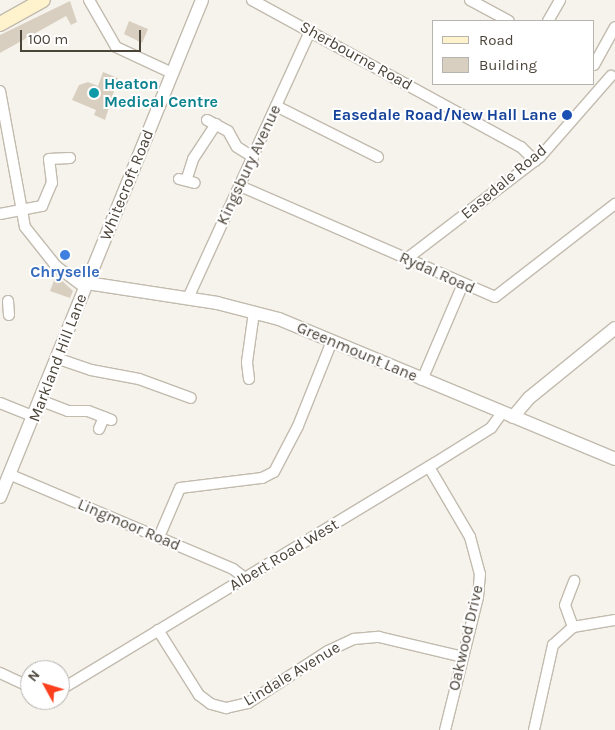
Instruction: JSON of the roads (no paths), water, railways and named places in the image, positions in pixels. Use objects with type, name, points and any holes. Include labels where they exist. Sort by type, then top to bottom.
[{"type":"main road","points":[[0,24],[42,0]]},
{"type":"street","points":[[89,0],[116,47],[172,73]]},
{"type":"street","name":"Whitecroft Road","points":[[86,285],[202,0]]},
{"type":"street","name":"Sherbourne Road","points":[[252,0],[521,148],[535,161]]},
{"type":"street","points":[[470,0],[507,20]]},
{"type":"street","points":[[549,20],[560,0]]},
{"type":"street","points":[[595,64],[615,28]]},
{"type":"street","name":"Kingsbury Avenue","points":[[188,298],[310,31]]},
{"type":"street","points":[[595,67],[613,76]]},
{"type":"street","name":"Easedale Road","points":[[409,257],[535,161],[613,76]]},
{"type":"street","name":"Markland Hill Lane","points":[[0,91],[25,228],[35,242],[69,278],[86,285],[59,359],[0,497]]},
{"type":"street","points":[[276,106],[378,157]]},
{"type":"street","points":[[187,180],[193,159],[212,122],[228,131],[237,147],[253,157]]},
{"type":"street","points":[[0,214],[21,211],[44,204],[52,183],[49,159],[70,158]]},
{"type":"street","name":"Rydal Road","points":[[240,186],[409,257],[463,284],[498,297],[615,204]]},
{"type":"street","points":[[422,380],[463,284]]},
{"type":"street","name":"Greenmount Lane","points":[[86,285],[188,298],[254,312],[332,342],[615,459]]},
{"type":"street","points":[[249,380],[247,362],[254,312]]},
{"type":"street","name":"Albert Road West","points":[[70,684],[491,428],[615,328]]},
{"type":"street","points":[[159,537],[180,488],[262,478],[274,472],[298,426],[332,342]]},
{"type":"street","points":[[59,359],[91,370],[139,379],[191,398]]},
{"type":"street","points":[[42,400],[68,411],[88,411],[108,419],[99,428]]},
{"type":"street","points":[[0,403],[35,417]]},
{"type":"street","name":"Oakwood Drive","points":[[428,467],[470,537],[478,564],[478,597],[445,730]]},
{"type":"street","name":"Lingmoor Road","points":[[11,475],[233,569],[245,578]]},
{"type":"street","points":[[573,627],[564,605],[564,589],[574,581]]},
{"type":"street","points":[[534,730],[549,652],[558,638],[573,627],[615,620]]},
{"type":"street","name":"Lindale Avenue","points":[[158,630],[199,695],[211,704],[226,708],[248,703],[328,651],[354,639],[379,637],[463,657]]},
{"type":"street","points":[[0,673],[20,682]]},
{"type":"place","name":"Heaton Medical Centre","points":[[94,93]]},
{"type":"place","name":"Easedale Road/New Hall Lane","points":[[567,115]]},
{"type":"place","name":"Chryselle","points":[[65,255]]}]
